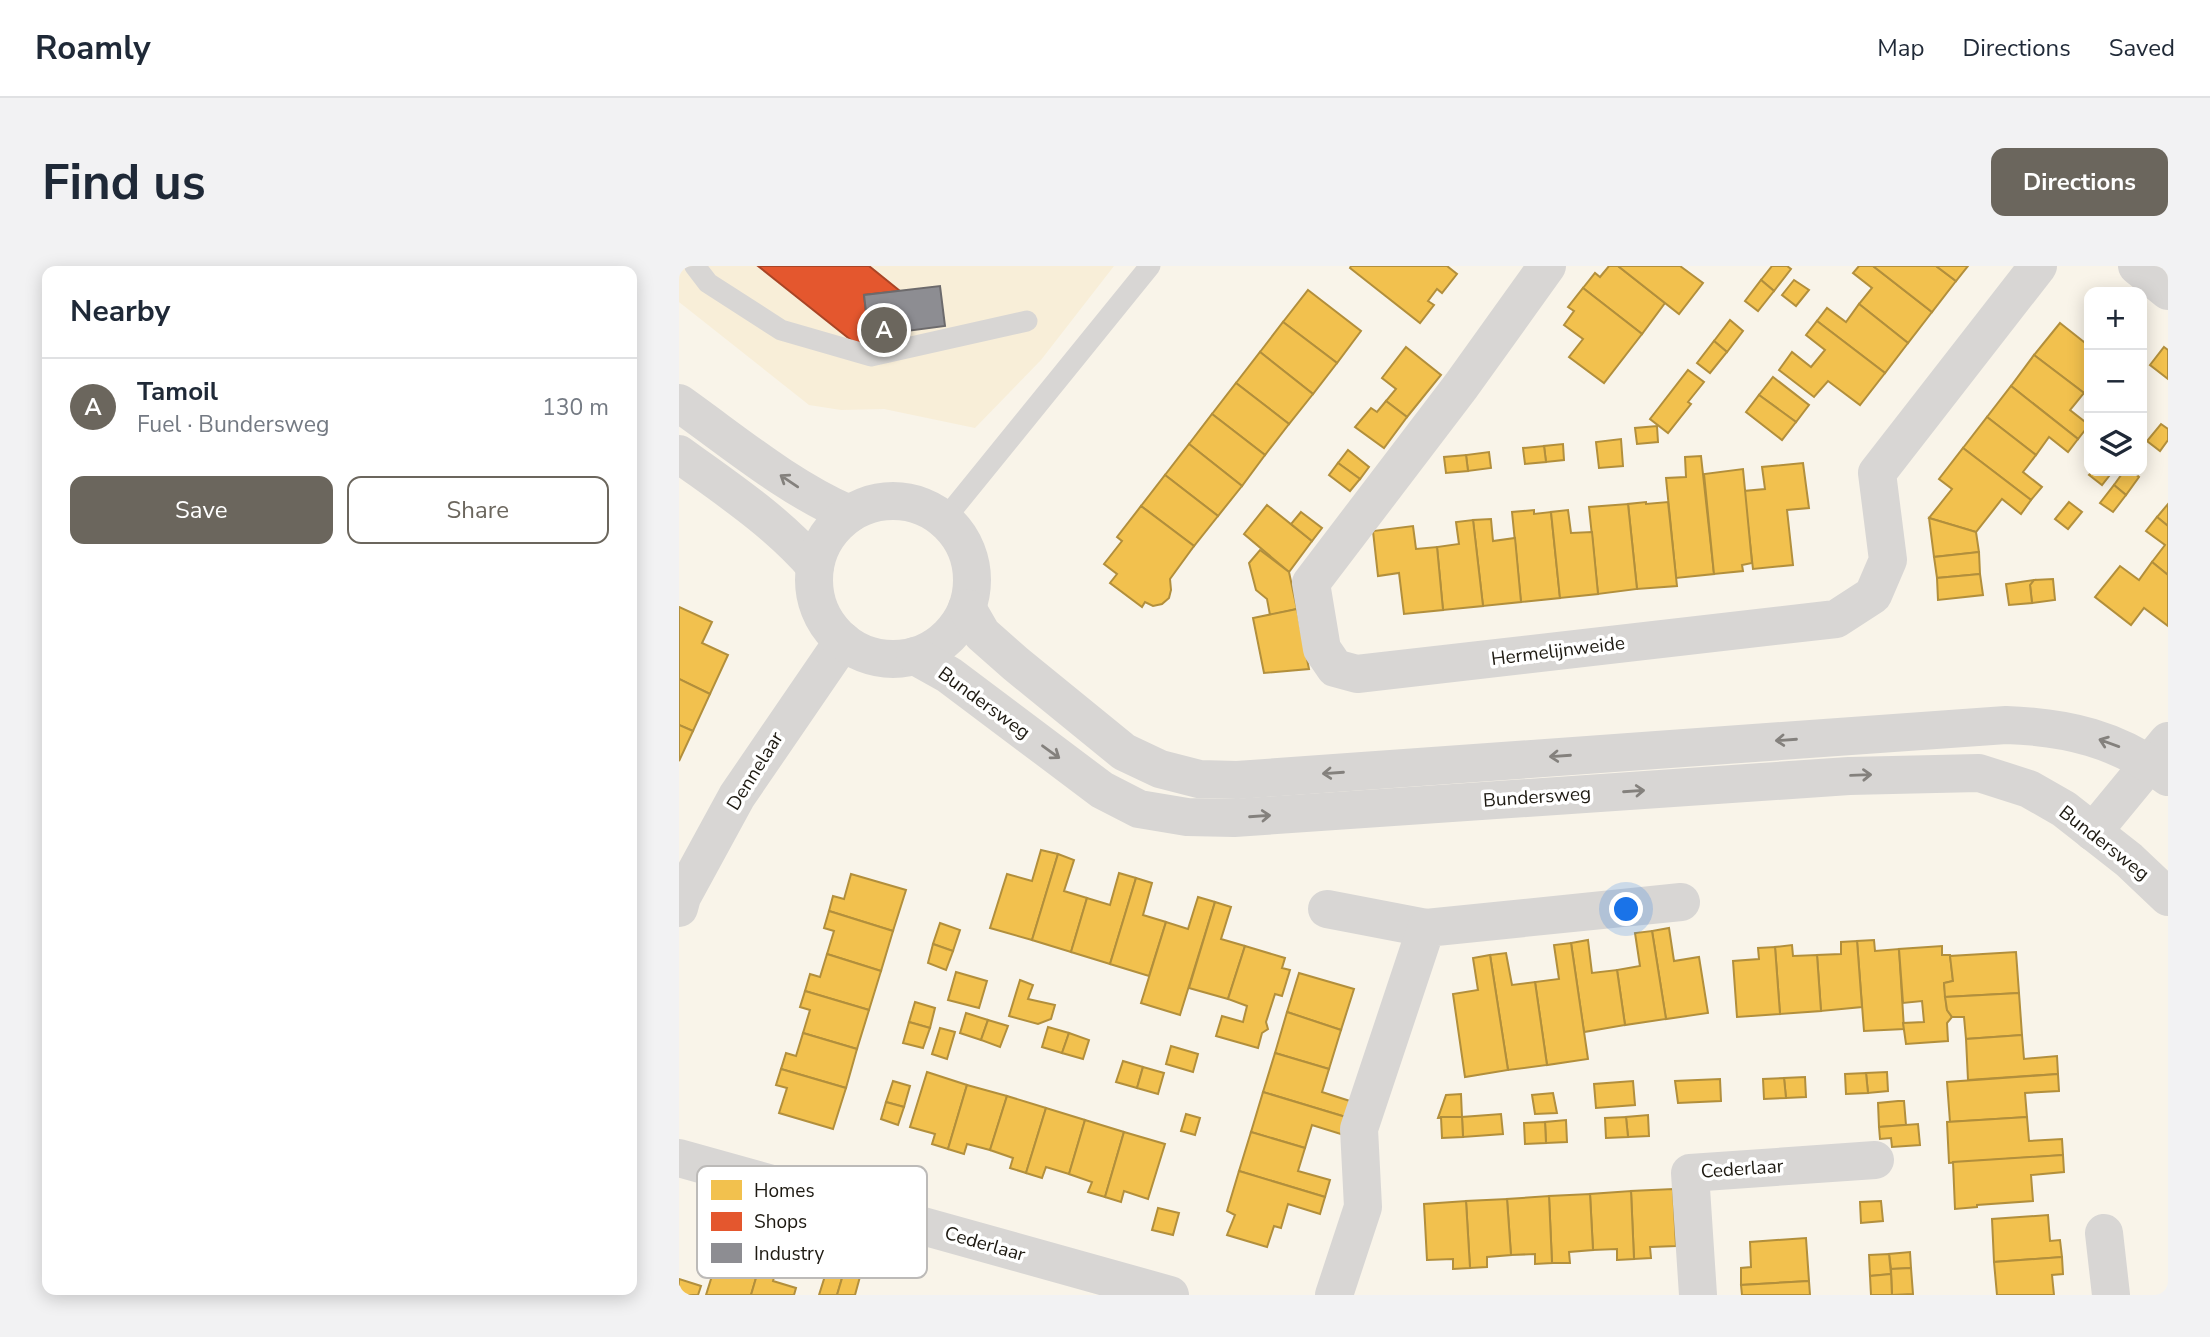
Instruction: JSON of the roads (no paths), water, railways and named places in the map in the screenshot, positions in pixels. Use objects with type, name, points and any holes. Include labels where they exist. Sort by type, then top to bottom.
[{"type":"street","name":"Hermelijnweide","points":[[1547,266],[1461,386],[1311,583],[1322,649],[1335,668],[1357,674],[1836,619],[1873,595],[1888,559],[1877,473],[2038,266]]},
{"type":"street","points":[[2137,266],[2168,290]]},
{"type":"street","points":[[679,403],[785,479],[822,503],[849,514]]},
{"type":"street","points":[[679,454],[760,513],[794,542],[815,566]]},
{"type":"street","points":[[887,500],[927,508],[944,520],[960,538],[969,560],[972,584],[967,608],[959,624],[947,638],[932,648],[915,656],[897,659],[859,652],[843,641],[829,626],[818,607],[814,587],[815,566],[821,546],[833,528],[849,514],[867,505],[887,500]]},
{"type":"street","name":"Bundersweg","points":[[967,608],[982,634],[1124,752],[1160,769],[1199,779],[1237,780],[2006,725],[2041,726],[2074,732],[2162,761]]},
{"type":"street","name":"Dennelaar","points":[[679,908],[682,897],[737,796],[843,641]]},
{"type":"street","name":"Bundersweg","points":[[915,656],[949,675],[1102,790],[1139,809],[1187,817],[1234,818],[1849,776],[1979,773],[2029,789],[2064,809],[2129,860],[2168,897]]},
{"type":"street","points":[[2093,832],[2162,761]]},
{"type":"street","points":[[1327,909],[1426,928],[1681,902]]},
{"type":"street","points":[[1334,1295],[1363,1207],[1359,1129],[1426,928]]},
{"type":"street","name":"Cederlaar","points":[[679,1158],[708,1166]]},
{"type":"street","name":"Cederlaar","points":[[1698,1295],[1690,1172],[1875,1160]]},
{"type":"street","name":"Cederlaar","points":[[927,1227],[1170,1295]]},
{"type":"street","points":[[2104,1233],[2111,1295]]},
{"type":"lane","points":[[695,266],[708,283],[781,330],[871,356],[1027,321]]},
{"type":"lane","points":[[944,520],[1150,266]]},
{"type":"place","name":"Tamoil","points":[[884,330]]}]
